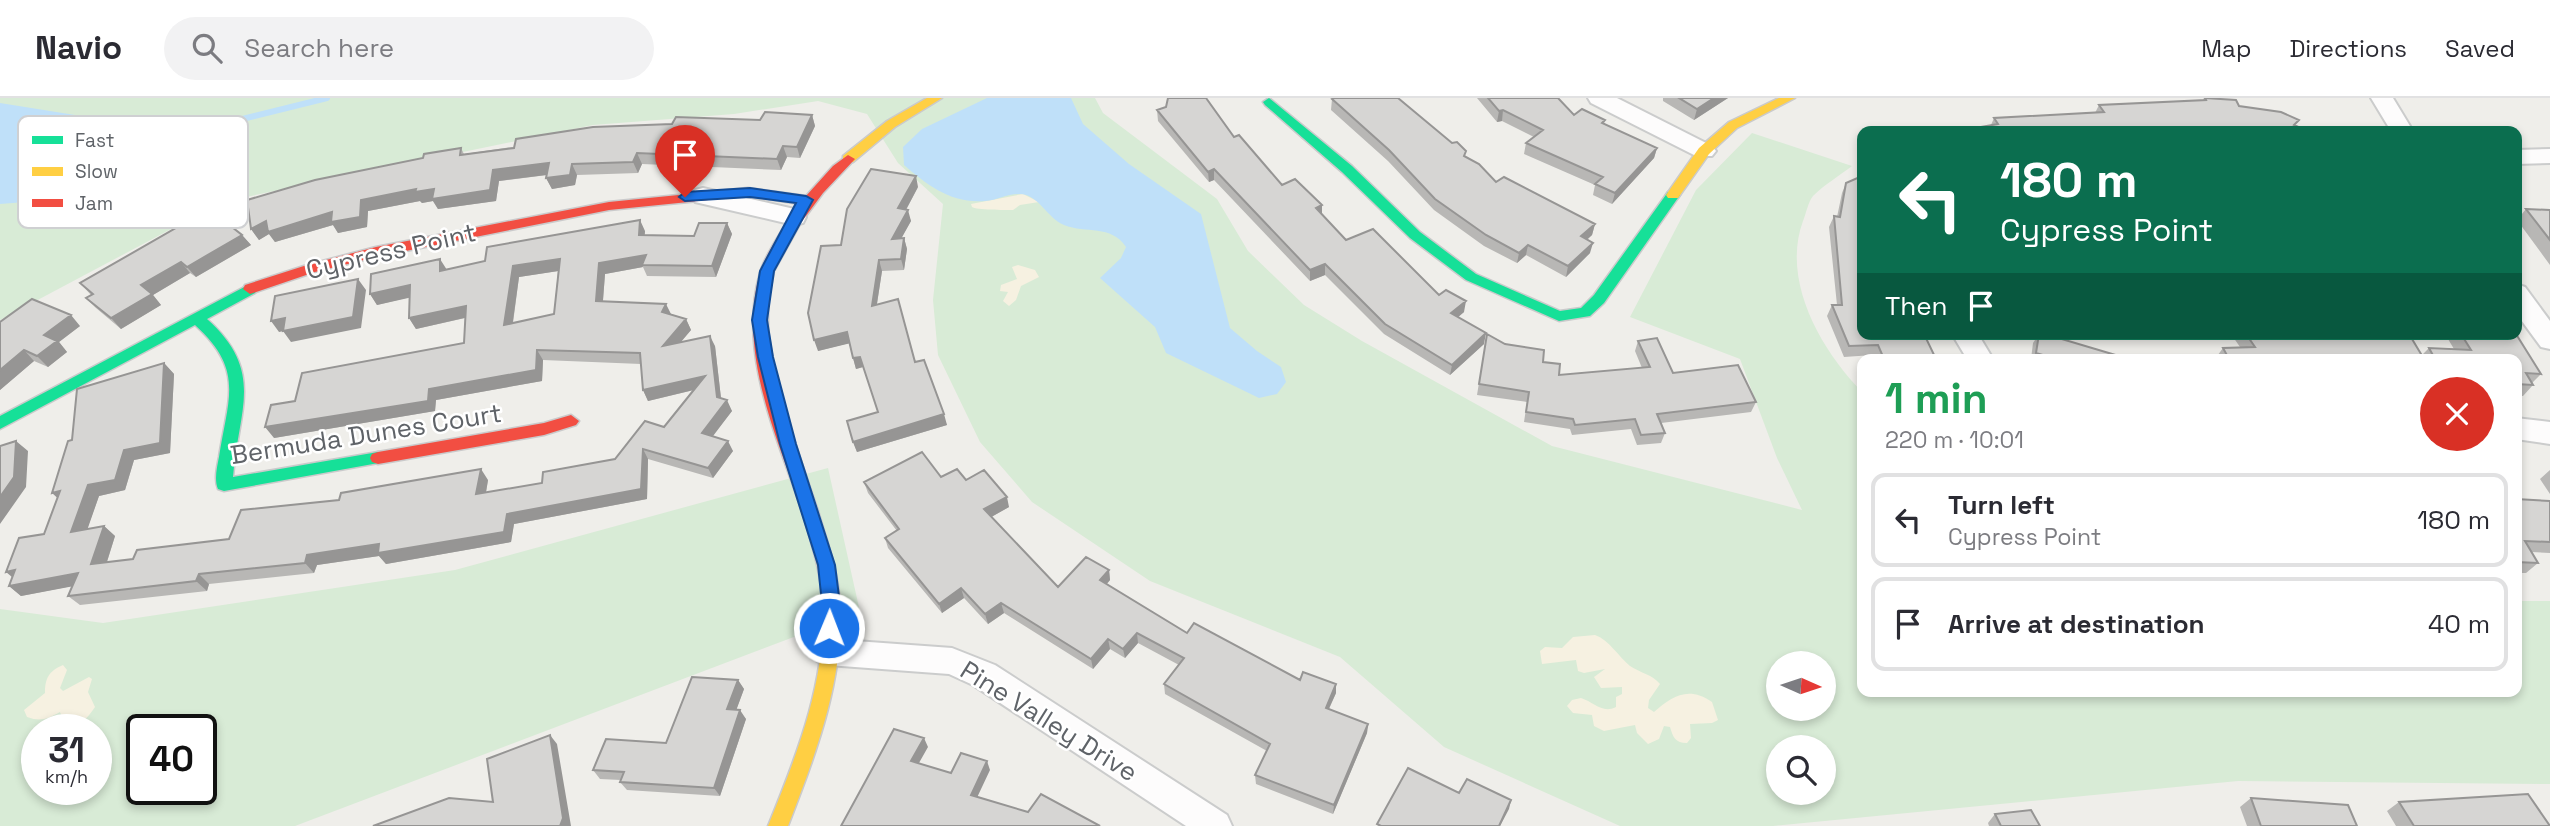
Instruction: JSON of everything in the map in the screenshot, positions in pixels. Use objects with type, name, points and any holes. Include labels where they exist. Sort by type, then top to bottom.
[{"type":"street","points":[[778,826],[796,784],[828,652],[831,604],[826,565],[788,444],[765,357],[760,320],[767,271],[800,209],[876,132],[936,98]]},
{"type":"street","points":[[1599,98],[1704,151]]},
{"type":"street","points":[[1269,102],[1347,169],[1415,235],[1471,277],[1559,316],[1585,312],[1599,299],[1704,151],[1733,125],[1789,98]]},
{"type":"street","points":[[2382,98],[2399,126]]},
{"type":"street","points":[[2522,156],[2550,156]]},
{"type":"street","name":"Cypress Point","points":[[0,423],[251,287],[388,249],[572,212],[668,197],[703,196],[800,209]]},
{"type":"street","points":[[2522,298],[2541,314],[2550,340]]},
{"type":"street","name":"Bermuda Dunes Court","points":[[197,318],[224,340],[236,370],[237,391],[231,435],[222,464],[223,485],[530,432],[571,421]]},
{"type":"street","points":[[2522,429],[2550,433]]},
{"type":"street","name":"Pine Valley Drive","points":[[828,652],[952,661],[984,675],[1215,826]]},
{"type":"green space","points":[[0,98],[1095,98],[1103,113],[1217,199],[1248,251],[1304,305],[1362,341],[1552,446],[1802,510],[1777,458],[1740,359],[1630,317],[1696,190],[1752,133],[1852,166],[1811,199],[1798,244],[1797,267],[1801,290],[1820,335],[1832,356],[1857,386],[1857,697],[2522,697],[2522,601],[2550,601],[2550,784],[2238,781],[1773,826],[1620,826],[1444,747],[1340,657],[1150,581],[1032,502],[980,442],[938,355],[933,300],[943,204],[898,163],[867,114],[818,101],[734,114],[593,125],[248,197],[248,116],[18,116],[18,228],[173,228],[0,320]]},
{"type":"green space","points":[[828,468],[860,612],[295,826],[0,826],[0,609],[103,623],[455,570]]},
{"type":"sand","points":[[1023,194],[1039,202],[1020,205],[1013,210],[979,209],[971,204]]},
{"type":"sand","points":[[1018,265],[1035,270],[1039,277],[1021,286],[1016,300],[1009,306],[1003,301],[1008,292],[1000,291],[1001,285],[1017,279],[1012,267]]},
{"type":"sand","points":[[1595,635],[1609,644],[1630,666],[1660,684],[1649,700],[1648,708],[1654,712],[1673,698],[1695,694],[1712,702],[1718,720],[1712,723],[1690,724],[1691,738],[1687,743],[1677,741],[1670,727],[1664,726],[1659,739],[1648,744],[1637,733],[1635,725],[1604,731],[1594,726],[1592,715],[1573,713],[1567,706],[1572,700],[1581,698],[1602,708],[1616,707],[1616,697],[1622,694],[1622,687],[1601,688],[1594,677],[1605,669],[1584,673],[1578,671],[1576,660],[1542,664],[1540,651],[1545,647],[1562,648],[1573,637]]},
{"type":"sand","points":[[63,665],[67,670],[60,688],[63,691],[89,677],[92,679],[88,692],[95,707],[90,714],[26,714],[24,710],[45,693],[46,683],[54,670]]},
{"type":"water","points":[[987,98],[1071,98],[1083,124],[1129,164],[1201,214],[1230,328],[1281,367],[1286,382],[1277,394],[1259,398],[1166,353],[1155,327],[1100,278],[1121,258],[1126,247],[1113,235],[1064,225],[1033,199],[1021,194],[985,201],[951,196],[931,186],[904,165],[903,147],[922,129]]},
{"type":"water","points":[[0,103],[90,116],[18,116],[18,203],[0,204]]},
{"type":"building","points":[[1168,98],[1206,98],[1234,137],[1239,135],[1282,185],[1295,179],[1322,205],[1316,208],[1346,240],[1373,229],[1439,295],[1446,290],[1466,301],[1451,313],[1486,333],[1452,365],[1385,324],[1325,264],[1310,270],[1214,169],[1208,172],[1157,110],[1166,107]]},
{"type":"building","points":[[1398,98],[1452,143],[1457,142],[1466,151],[1464,156],[1479,164],[1496,182],[1504,177],[1595,224],[1581,236],[1593,243],[1568,266],[1528,245],[1519,253],[1486,235],[1435,199],[1389,150],[1332,99]]},
{"type":"building","points":[[1488,98],[1558,98],[1574,115],[1582,109],[1605,120],[1602,123],[1657,148],[1615,193],[1595,184],[1603,177],[1526,143],[1543,130],[1503,110],[1499,111]]},
{"type":"building","points":[[1679,98],[1714,98],[1697,109]]},
{"type":"building","points":[[2205,98],[2236,100],[2239,106],[2281,112],[2299,120],[2294,125],[2296,126],[1987,126],[1998,124],[1994,118],[2104,112],[2099,105],[2206,100]]},
{"type":"building","points":[[765,112],[812,115],[797,147],[783,146],[777,159],[637,153],[633,162],[572,164],[570,175],[546,178],[549,163],[493,170],[490,190],[432,199],[434,189],[415,192],[416,189],[361,200],[360,217],[331,222],[332,212],[268,232],[266,221],[251,229],[248,200],[315,180],[423,158],[424,154],[461,148],[460,155],[514,148],[516,139],[593,127],[672,124],[676,117],[760,120]]},
{"type":"building","points":[[871,169],[916,176],[898,208],[908,210],[892,239],[904,238],[901,259],[879,260],[872,306],[898,299],[915,362],[924,360],[944,414],[853,442],[847,421],[878,412],[860,357],[853,358],[847,332],[814,340],[808,313],[821,246],[841,245],[847,209]]},
{"type":"building","points":[[1857,178],[1857,340],[1927,340],[1934,354],[1882,354],[1878,345],[1849,346],[1832,305],[1842,305],[1834,216],[1840,217],[1846,183]]},
{"type":"building","points":[[2526,209],[2550,210],[2550,240]]},
{"type":"building","points":[[640,220],[639,235],[694,236],[699,223],[727,223],[712,266],[642,265],[646,255],[599,263],[596,301],[666,304],[662,312],[686,319],[663,346],[710,336],[717,397],[727,400],[702,433],[728,441],[708,468],[643,449],[641,489],[507,514],[504,532],[378,553],[379,544],[307,555],[305,563],[199,574],[196,581],[68,596],[78,573],[9,586],[15,570],[6,572],[19,538],[44,534],[60,491],[52,493],[68,441],[72,440],[77,389],[164,363],[160,443],[124,450],[115,480],[88,485],[71,532],[104,526],[91,564],[133,559],[137,550],[229,539],[241,510],[339,500],[341,493],[481,469],[476,494],[542,483],[543,472],[615,459],[645,421],[664,427],[705,376],[643,390],[640,353],[537,350],[536,370],[429,389],[428,401],[265,427],[271,405],[295,401],[302,373],[464,343],[466,306],[409,318],[410,285],[370,294],[371,274],[440,259],[440,271],[485,261],[487,247]],"holes":[[[560,259],[554,314],[504,325],[513,266]]]},
{"type":"building","points":[[176,228],[233,228],[242,235],[187,267],[181,262],[141,285],[152,294],[111,318],[86,298],[93,294],[80,283]]},
{"type":"building","points":[[358,279],[353,317],[283,331],[285,318],[271,321],[275,296]]},
{"type":"building","points":[[32,299],[71,315],[44,335],[57,341],[37,356],[24,350],[0,370],[0,322]]},
{"type":"building","points":[[1487,334],[1505,344],[1544,350],[1543,362],[1560,364],[1559,375],[1650,367],[1638,341],[1657,338],[1673,373],[1738,365],[1756,402],[1657,414],[1665,433],[1641,435],[1635,419],[1575,425],[1573,419],[1526,412],[1529,392],[1479,384]]},
{"type":"building","points":[[2038,340],[2065,340],[2112,354],[2039,354],[2036,353]]},
{"type":"building","points":[[2250,340],[2413,340],[2421,354],[2226,354],[2223,348],[2255,347]]},
{"type":"building","points":[[2465,340],[2520,340],[2541,374],[2526,373],[2533,385],[2522,384],[2522,354],[2432,354],[2429,348],[2471,350]]},
{"type":"building","points":[[16,441],[14,477],[0,497],[0,446]]},
{"type":"building","points":[[922,452],[941,477],[957,469],[966,480],[984,470],[1007,497],[984,509],[1058,587],[1086,557],[1109,570],[1100,580],[1187,633],[1194,623],[1300,680],[1303,672],[1336,684],[1326,708],[1368,724],[1334,805],[1255,775],[1270,744],[1164,684],[1184,658],[1137,633],[1123,649],[1108,639],[1091,659],[1001,603],[985,614],[961,588],[939,604],[885,538],[899,529],[864,482]]},
{"type":"building","points":[[2522,499],[2550,501],[2550,542],[2525,541],[2538,563],[2522,562]]},
{"type":"building","points":[[692,677],[738,680],[727,709],[740,710],[714,788],[620,782],[624,772],[593,770],[606,739],[666,743]]},
{"type":"building","points":[[894,729],[924,738],[911,761],[951,773],[961,753],[987,761],[971,795],[1028,812],[1041,794],[1100,826],[841,826]]},
{"type":"building","points":[[550,735],[563,818],[560,826],[373,826],[449,798],[493,802],[487,759]]},
{"type":"building","points":[[1408,768],[1459,793],[1467,779],[1511,800],[1499,826],[1377,824]]},
{"type":"building","points":[[2528,794],[2550,826],[2414,826],[2399,802]]},
{"type":"building","points":[[2251,798],[2348,805],[2357,826],[2261,826]]},
{"type":"building","points":[[2031,810],[2040,826],[2001,826],[1995,814]]},
{"type":"waterway","points":[[248,118],[327,98]]},
{"type":"traffic: fast","points":[[1269,102],[1347,169],[1415,235],[1471,277],[1559,316],[1585,312],[1599,299],[1673,195]]},
{"type":"traffic: fast","points":[[0,423],[250,289]]},
{"type":"traffic: fast","points":[[197,318],[218,337],[231,356],[237,375],[237,395],[224,485],[378,458]]},
{"type":"traffic: slow","points":[[848,159],[891,124],[936,98]]},
{"type":"traffic: slow","points":[[1673,195],[1704,151],[1733,125],[1789,98]]},
{"type":"traffic: slow","points":[[778,826],[799,773],[816,718],[831,633],[829,581],[810,511]]},
{"type":"traffic: jam","points":[[810,511],[771,393],[764,362],[761,301],[767,271],[794,223],[827,179],[848,159]]},
{"type":"traffic: jam","points":[[250,289],[312,268],[376,252],[609,206],[748,192],[806,200]]},
{"type":"traffic: jam","points":[[378,458],[544,429],[571,421]]},
{"type":"route","points":[[685,197],[750,192],[806,200],[798,209],[767,271],[760,320],[765,357],[788,444],[826,565],[831,604],[829,628]]}]
